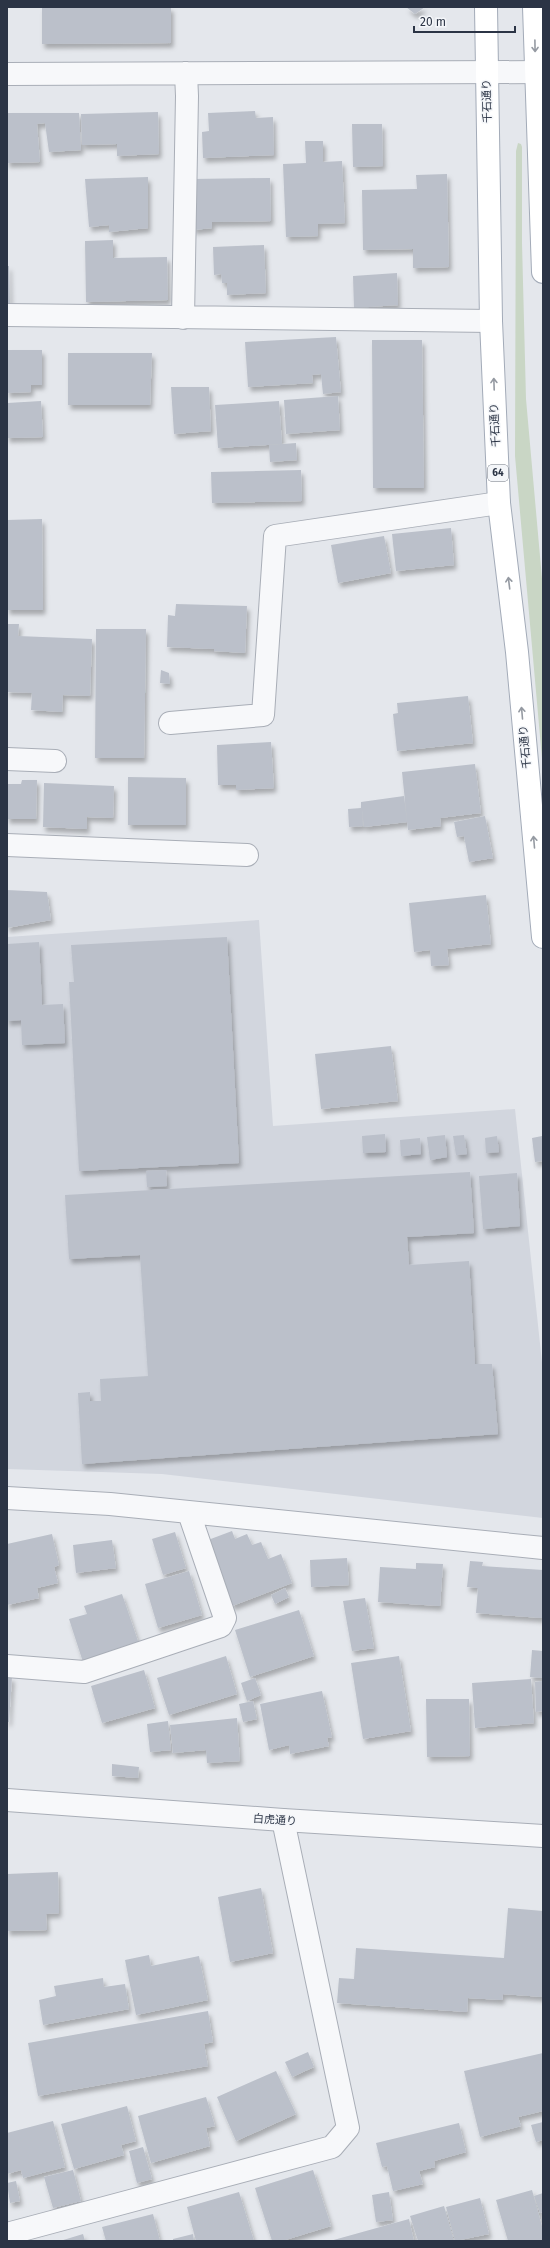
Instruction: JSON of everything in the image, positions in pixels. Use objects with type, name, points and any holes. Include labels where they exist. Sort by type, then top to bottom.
[{"type":"main road","name":"千石通り","points":[[486,7],[491,321],[499,503],[517,660],[543,937]]},
{"type":"main road","points":[[534,7],[539,72],[543,272]]},
{"type":"street","points":[[7,74],[539,72]]},
{"type":"street","points":[[183,318],[187,96],[186,73]]},
{"type":"street","points":[[7,315],[491,321]]},
{"type":"street","points":[[170,723],[263,715],[275,536],[499,503]]},
{"type":"street","points":[[7,759],[55,761]]},
{"type":"street","points":[[7,845],[246,855]]},
{"type":"street","points":[[7,1498],[102,1504],[543,1548]]},
{"type":"street","points":[[7,1666],[84,1672],[221,1626],[225,1618],[189,1513]]},
{"type":"street","name":"白虎通り","points":[[7,1800],[283,1820],[543,1836]]},
{"type":"street","points":[[7,2234],[332,2147],[348,2128],[283,1820]]},
{"type":"shaded area","points":[[259,920],[273,1126],[515,1109],[543,1372],[543,1518],[162,1474],[7,1469],[7,937]]},
{"type":"green space","points":[[518,143],[521,144],[522,147],[522,243],[526,399],[543,590],[543,770],[515,456],[516,151]]},
{"type":"building","points":[[42,7],[171,7],[171,43],[42,44]]},
{"type":"building","points":[[406,7],[425,7],[415,14]]},
{"type":"building","points":[[255,111],[256,118],[273,117],[274,155],[203,158],[202,132],[209,131],[208,113]]},
{"type":"building","points":[[158,112],[159,154],[117,156],[117,144],[82,145],[81,114]]},
{"type":"building","points":[[7,113],[79,113],[81,150],[49,152],[45,123],[37,124],[40,162],[7,163]]},
{"type":"building","points":[[352,124],[382,124],[383,166],[353,167]]},
{"type":"building","points":[[305,141],[323,141],[323,162],[342,161],[345,223],[318,224],[318,236],[286,237],[283,164],[306,163]]},
{"type":"building","points":[[447,174],[449,267],[413,268],[413,249],[363,250],[362,190],[417,189],[416,175]]},
{"type":"building","points":[[148,177],[148,228],[109,232],[109,225],[89,227],[85,179]]},
{"type":"building","points":[[270,178],[271,221],[212,222],[212,228],[193,230],[191,179]]},
{"type":"building","points":[[113,240],[113,258],[167,257],[168,300],[86,302],[85,241]]},
{"type":"building","points":[[264,245],[266,293],[227,295],[227,283],[222,283],[221,274],[214,275],[213,247]]},
{"type":"building","points":[[7,266],[9,266],[10,308],[7,308]]},
{"type":"building","points":[[397,273],[398,305],[354,308],[353,276]]},
{"type":"building","points":[[336,337],[341,392],[323,394],[321,374],[312,375],[313,383],[248,387],[245,342]]},
{"type":"building","points":[[372,340],[422,340],[424,488],[373,488]]},
{"type":"building","points":[[7,350],[42,350],[42,385],[31,385],[31,392],[7,393]]},
{"type":"building","points":[[68,353],[152,353],[150,405],[68,405]]},
{"type":"building","points":[[171,387],[209,387],[211,431],[174,434]]},
{"type":"building","points":[[338,396],[340,430],[286,434],[284,400]]},
{"type":"building","points":[[41,401],[43,437],[7,438],[7,403]]},
{"type":"building","points":[[279,401],[282,444],[218,448],[215,405]]},
{"type":"building","points":[[296,443],[297,460],[270,462],[269,445]]},
{"type":"building","points":[[301,470],[302,501],[212,503],[211,472]]},
{"type":"building","points":[[42,519],[43,610],[7,610],[7,520]]},
{"type":"building","points":[[451,528],[454,565],[396,571],[392,534]]},
{"type":"building","points":[[384,536],[391,573],[338,583],[331,545]]},
{"type":"building","points":[[176,604],[247,606],[245,653],[214,651],[214,649],[167,647],[168,615],[175,616]]},
{"type":"building","points":[[7,624],[19,624],[18,636],[92,639],[90,696],[63,695],[62,712],[31,710],[32,693],[7,692]]},
{"type":"building","points":[[96,629],[146,629],[144,758],[95,758]]},
{"type":"building","points":[[161,670],[169,673],[170,684],[160,683]]},
{"type":"building","points":[[468,696],[473,743],[397,751],[393,714],[398,713],[397,703]]},
{"type":"building","points":[[271,742],[274,788],[236,790],[236,785],[218,785],[217,745]]},
{"type":"building","points":[[475,764],[481,813],[440,818],[441,826],[408,830],[402,772]]},
{"type":"building","points":[[128,777],[186,778],[186,825],[128,825]]},
{"type":"building","points":[[22,780],[37,780],[36,819],[7,819],[7,784],[21,784]]},
{"type":"building","points":[[44,783],[114,786],[113,818],[87,817],[87,829],[43,827]]},
{"type":"building","points":[[404,796],[407,822],[364,827],[362,810],[363,826],[349,827],[348,809],[361,808],[361,802]]},
{"type":"building","points":[[485,816],[493,858],[469,862],[464,836],[457,837],[454,822]]},
{"type":"building","points":[[7,890],[47,892],[51,920],[7,928]]},
{"type":"building","points":[[486,895],[491,944],[447,949],[449,965],[431,966],[430,950],[414,952],[409,903]]},
{"type":"building","points":[[227,937],[239,1163],[79,1171],[69,982],[74,982],[71,945]]},
{"type":"building","points":[[39,942],[42,1005],[63,1004],[65,1043],[22,1045],[21,1020],[7,1021],[7,944]]},
{"type":"building","points":[[391,1046],[398,1101],[321,1109],[315,1054]]},
{"type":"building","points":[[385,1134],[386,1152],[363,1153],[362,1136]]},
{"type":"building","points":[[445,1135],[447,1157],[430,1160],[427,1137]]},
{"type":"building","points":[[464,1135],[467,1154],[456,1155],[453,1136]]},
{"type":"building","points":[[497,1136],[499,1152],[486,1153],[485,1138]]},
{"type":"building","points":[[542,1136],[543,1161],[535,1162],[532,1138]]},
{"type":"building","points":[[420,1138],[421,1154],[401,1156],[400,1140]]},
{"type":"building","points":[[166,1170],[167,1186],[147,1187],[146,1171]]},
{"type":"building","points":[[470,1172],[474,1233],[407,1237],[409,1265],[469,1261],[475,1364],[492,1364],[498,1434],[82,1464],[78,1393],[90,1392],[90,1401],[101,1401],[100,1379],[148,1376],[140,1255],[69,1259],[65,1195]]},
{"type":"building","points":[[517,1173],[520,1226],[483,1229],[479,1176]]},
{"type":"building","points":[[232,1531],[235,1539],[247,1534],[252,1545],[261,1542],[268,1559],[281,1554],[292,1583],[232,1606],[208,1540]]},
{"type":"building","points":[[175,1532],[186,1568],[163,1575],[152,1539]]},
{"type":"building","points":[[52,1534],[59,1565],[54,1567],[58,1583],[37,1588],[39,1598],[7,1605],[7,1544]]},
{"type":"building","points":[[112,1540],[116,1568],[76,1573],[73,1545]]},
{"type":"building","points":[[347,1558],[349,1585],[311,1587],[310,1560]]},
{"type":"building","points":[[470,1561],[483,1562],[482,1566],[543,1570],[542,1618],[476,1613],[478,1588],[467,1587]]},
{"type":"building","points":[[416,1563],[443,1564],[440,1606],[378,1602],[380,1567],[416,1569]]},
{"type":"building","points":[[189,1571],[202,1615],[158,1628],[145,1584]]},
{"type":"building","points":[[285,1588],[289,1597],[275,1604],[271,1595]]},
{"type":"building","points":[[122,1594],[139,1644],[83,1662],[69,1619],[87,1614],[84,1606]]},
{"type":"building","points":[[365,1598],[374,1648],[352,1651],[343,1601]]},
{"type":"building","points":[[299,1610],[314,1656],[250,1677],[235,1630]]},
{"type":"building","points":[[532,1650],[543,1651],[543,1678],[530,1677]]},
{"type":"building","points":[[226,1656],[237,1694],[169,1715],[157,1678]]},
{"type":"building","points":[[399,1656],[411,1731],[363,1739],[351,1663]]},
{"type":"building","points":[[144,1670],[155,1708],[102,1723],[91,1686]]},
{"type":"building","points":[[7,1677],[12,1677],[9,1722],[7,1722]]},
{"type":"building","points":[[255,1678],[261,1695],[247,1701],[241,1683]]},
{"type":"building","points":[[531,1679],[534,1723],[475,1728],[472,1683]]},
{"type":"building","points":[[543,1681],[543,1711],[536,1712],[535,1682]]},
{"type":"building","points":[[322,1691],[332,1737],[327,1738],[329,1746],[290,1754],[289,1745],[269,1750],[260,1704]]},
{"type":"building","points":[[426,1699],[469,1699],[470,1756],[427,1757]]},
{"type":"building","points":[[253,1701],[257,1719],[243,1722],[239,1704]]},
{"type":"building","points":[[237,1718],[240,1761],[207,1763],[206,1750],[173,1753],[170,1725]]},
{"type":"building","points":[[168,1721],[171,1750],[150,1752],[147,1724]]},
{"type":"building","points":[[112,1764],[139,1767],[138,1778],[112,1776]]},
{"type":"building","points":[[58,1872],[59,1913],[46,1914],[47,1930],[7,1931],[7,1874]]},
{"type":"building","points":[[261,1888],[273,1953],[230,1962],[218,1897]]},
{"type":"building","points":[[508,1908],[543,1911],[543,1997],[503,1994],[502,2000],[468,1998],[467,2012],[337,2003],[339,1978],[354,1979],[356,1948],[504,1958]]},
{"type":"building","points":[[149,1955],[151,1966],[199,1956],[208,2000],[136,2015],[125,1960]]},
{"type":"building","points":[[103,1978],[104,1987],[125,1984],[129,2009],[43,2025],[39,2000],[56,1996],[54,1986]]},
{"type":"building","points":[[208,2011],[213,2042],[204,2044],[208,2066],[38,2096],[28,2043]]},
{"type":"building","points":[[308,2052],[314,2067],[292,2077],[285,2062]]},
{"type":"building","points":[[543,2053],[543,2111],[518,2117],[521,2126],[480,2137],[464,2071]]},
{"type":"building","points":[[276,2071],[296,2114],[236,2141],[217,2097]]},
{"type":"building","points":[[206,2097],[215,2126],[206,2128],[210,2146],[151,2163],[138,2116]]},
{"type":"building","points":[[127,2106],[136,2141],[121,2145],[124,2155],[74,2169],[61,2124]]},
{"type":"building","points":[[53,2121],[65,2167],[23,2178],[21,2170],[7,2174],[7,2133]]},
{"type":"building","points":[[543,2122],[543,2140],[536,2142],[531,2125]]},
{"type":"building","points":[[459,2123],[466,2152],[434,2161],[435,2167],[419,2171],[423,2184],[393,2191],[387,2166],[382,2167],[376,2143]]},
{"type":"building","points":[[143,2147],[152,2179],[137,2183],[129,2151]]},
{"type":"building","points":[[73,2170],[81,2201],[53,2208],[44,2177]]},
{"type":"building","points":[[313,2170],[331,2226],[282,2241],[272,2241],[255,2188]]},
{"type":"building","points":[[16,2181],[20,2201],[10,2203],[7,2183]]},
{"type":"building","points":[[532,2190],[543,2230],[543,2241],[508,2241],[496,2200]]},
{"type":"building","points":[[239,2192],[254,2241],[196,2241],[187,2207]]},
{"type":"building","points":[[389,2192],[393,2220],[376,2222],[372,2195]]},
{"type":"building","points":[[543,2193],[543,2212],[540,2213],[534,2196]]},
{"type":"building","points":[[480,2198],[489,2234],[455,2241],[446,2207]]},
{"type":"building","points":[[444,2206],[454,2241],[418,2241],[410,2216]]},
{"type":"building","points":[[153,2214],[160,2241],[106,2241],[102,2227]]},
{"type":"building","points":[[409,2219],[414,2241],[330,2241]]},
{"type":"building","points":[[83,2234],[85,2241],[60,2241]]},
{"type":"building","points":[[193,2234],[194,2241],[173,2241],[173,2239]]}]
